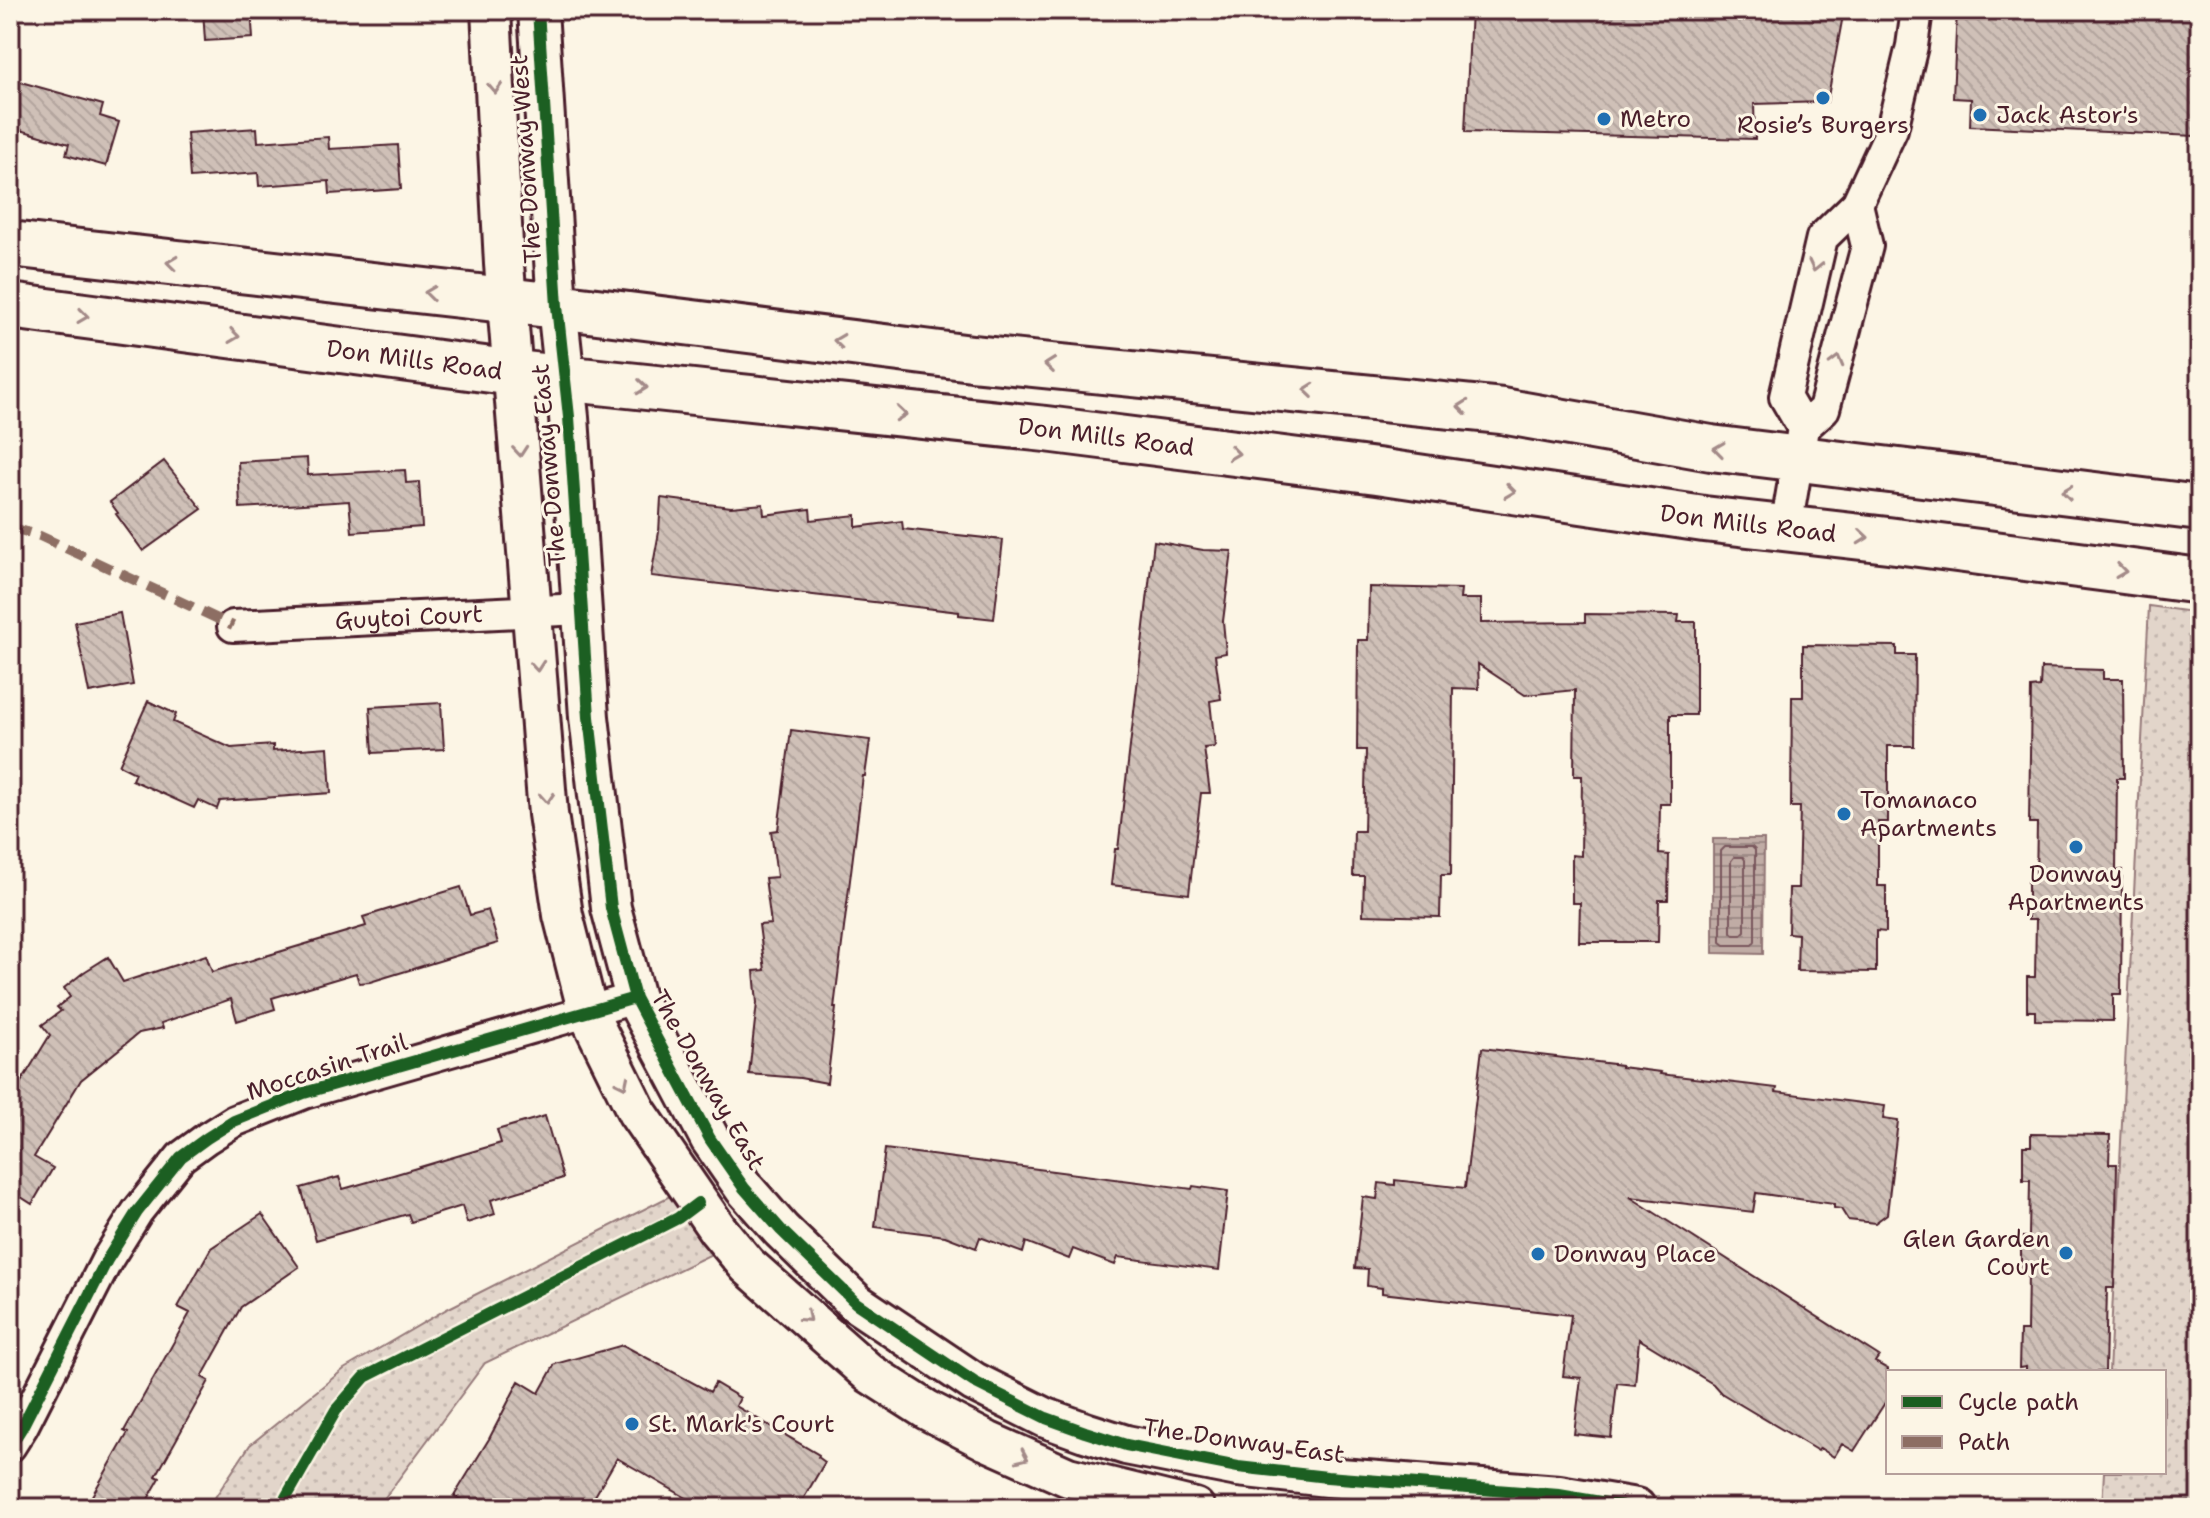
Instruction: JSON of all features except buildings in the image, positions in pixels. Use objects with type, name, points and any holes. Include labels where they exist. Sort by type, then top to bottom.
[{"type":"main road","points":[[10,244],[557,306],[972,358],[1502,411],[1711,448],[1800,443],[2200,508]]},
{"type":"main road","name":"Don Mills Road","points":[[10,306],[564,379],[1046,429],[1377,471],[1704,519],[2200,581]]},
{"type":"street","name":"The Donway West","points":[[491,10],[507,302]]},
{"type":"street","name":"The Donway West","points":[[538,10],[557,306]]},
{"type":"street","points":[[1800,443],[1785,397],[1822,238],[1857,204],[1892,129],[1912,46],[1917,10]]},
{"type":"street","points":[[1786,528],[1800,443],[1824,409],[1867,246],[1857,204]]},
{"type":"street","name":"The Donway East","points":[[507,302],[548,814],[563,915],[588,1013],[637,1112],[698,1203],[747,1265],[869,1373],[927,1410],[1108,1499],[1195,1508]]},
{"type":"street","name":"The Donway East","points":[[557,306],[590,730],[611,908],[635,998],[710,1139],[744,1188],[781,1230],[856,1303],[974,1382],[1046,1418],[1126,1445],[1238,1467],[1326,1493],[1559,1495],[1636,1508]]},
{"type":"street","name":"Guytoi Court","points":[[233,626],[582,609]]},
{"type":"street","name":"Moccasin Trail","points":[[14,1431],[107,1260],[137,1212],[181,1157],[207,1138],[248,1115],[304,1093],[635,998]]},
{"type":"street","points":[[747,1265],[781,1230]]},
{"type":"street","points":[[1108,1499],[1126,1445]]},
{"type":"shaded area","points":[[2149,606],[2200,613],[2200,1508],[2102,1508],[2104,1474],[2166,1474],[2166,1370],[2109,1370]]},
{"type":"shaded area","points":[[670,1196],[716,1252],[485,1363],[377,1508],[208,1508],[250,1445],[344,1369],[447,1309]]},
{"type":"water","points":[[1713,839],[1764,839],[1763,954],[1713,953]]},
{"type":"marked path","points":[[10,527],[40,536],[233,626]]},
{"type":"cycle path","points":[[538,10],[589,717],[611,908],[635,998],[710,1139],[744,1188],[781,1230],[856,1303],[974,1382],[1046,1418],[1085,1432],[1126,1445],[1238,1467],[1559,1495],[1636,1508]]},
{"type":"cycle path","points":[[10,1446],[107,1260],[137,1212],[181,1157],[207,1138],[234,1121],[304,1093],[635,998]]},
{"type":"cycle path","points":[[280,1508],[336,1410],[365,1377],[678,1218],[698,1203]]},
{"type":"place","name":"Rosie’s Burgers","points":[[1823,98]]},
{"type":"place","name":"Jack Astor's","points":[[1980,115]]},
{"type":"place","name":"Metro","points":[[1604,119]]},
{"type":"place","name":"Tomanaco Apartments","points":[[1844,814]]},
{"type":"place","name":"Donway Apartments","points":[[2076,847]]},
{"type":"place","name":"Glen Garden Court","points":[[2066,1253]]},
{"type":"place","name":"Donway Place","points":[[1538,1254]]},
{"type":"place","name":"St. Mark's Court","points":[[632,1424]]}]
